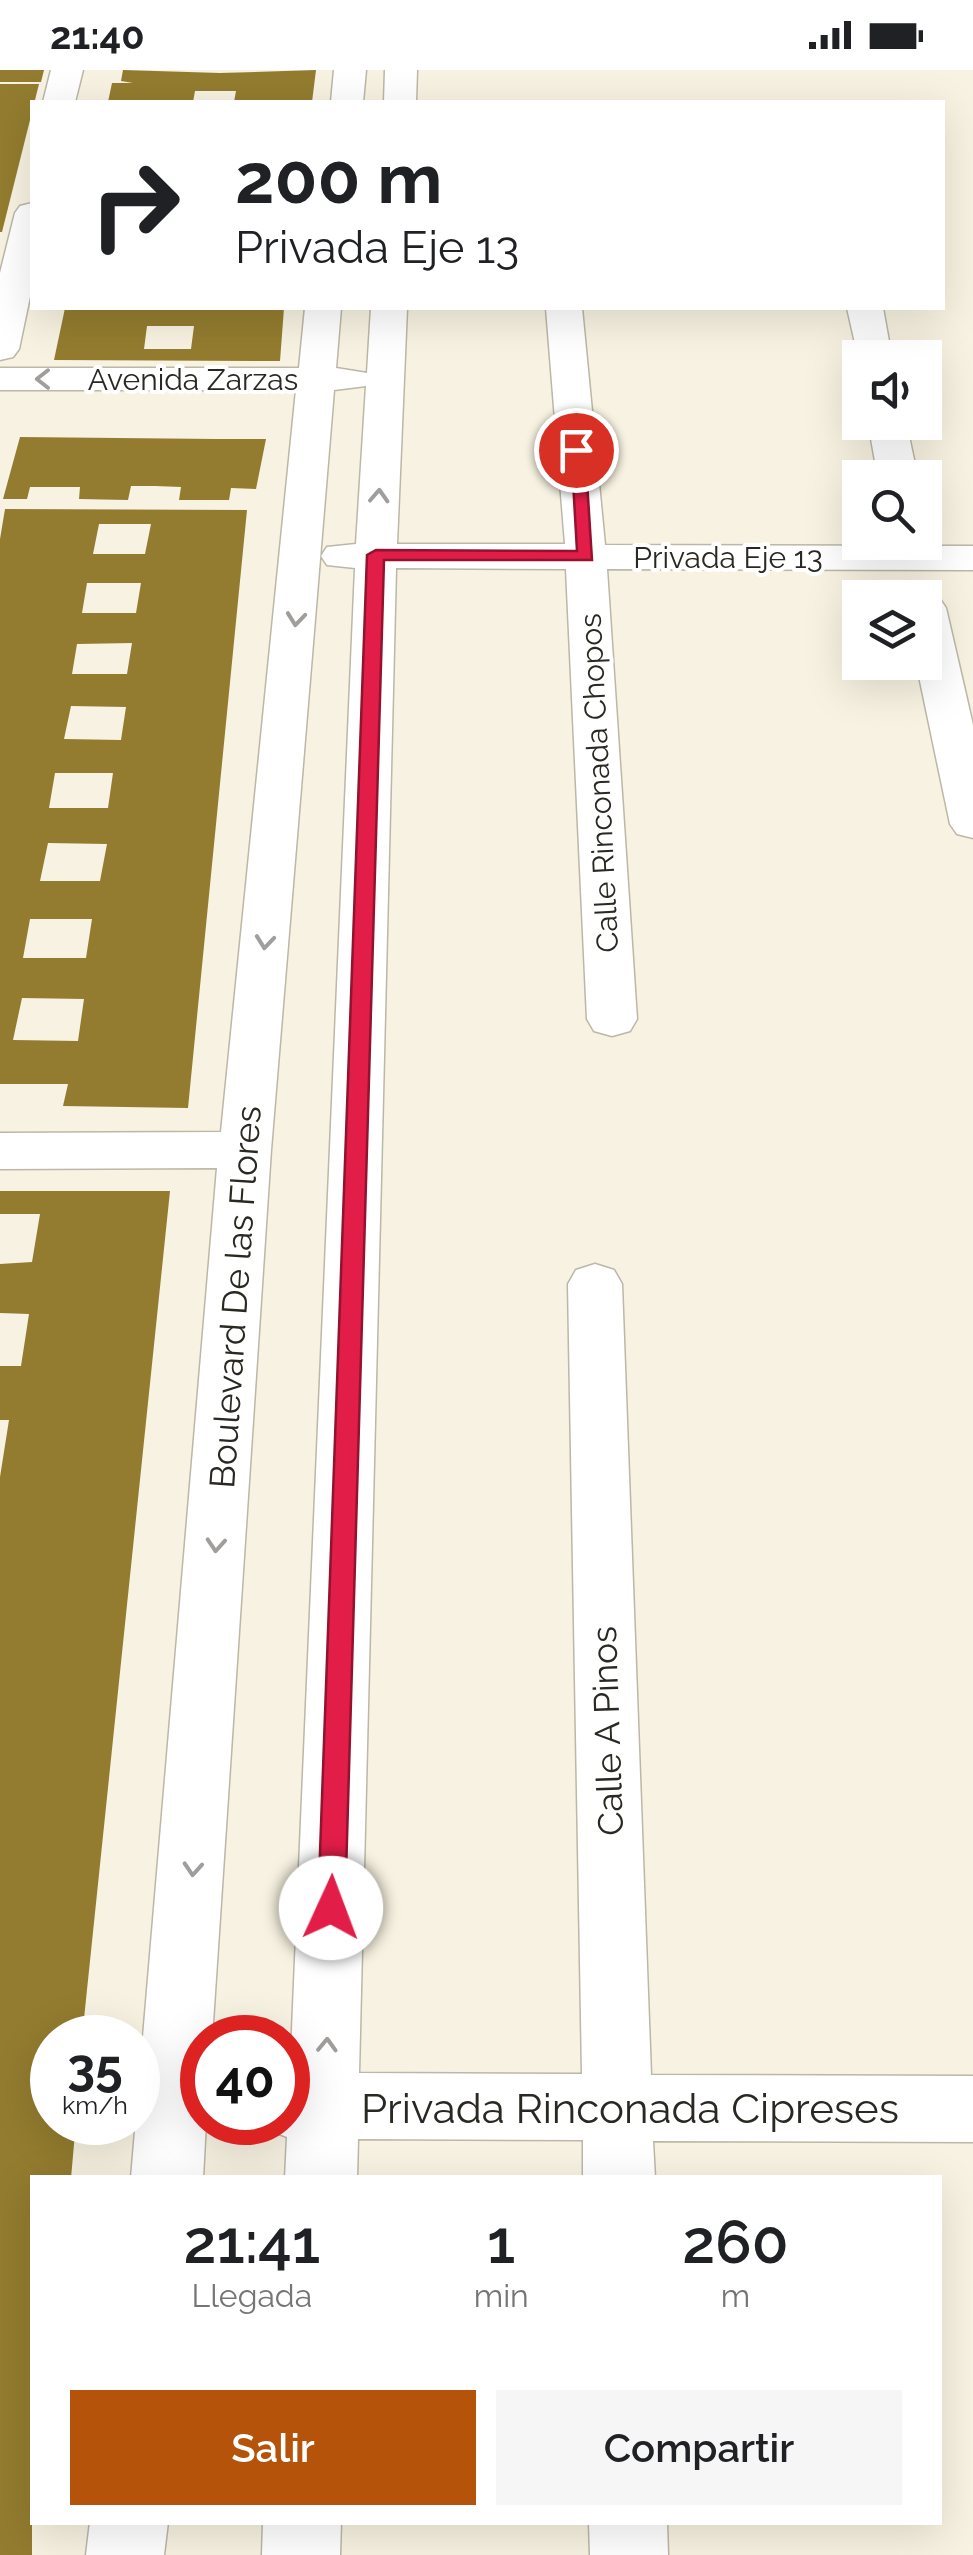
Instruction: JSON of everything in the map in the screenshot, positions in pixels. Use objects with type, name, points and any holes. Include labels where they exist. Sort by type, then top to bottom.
[{"type":"street","points":[[59,100],[66,70]]},
{"type":"street","points":[[346,100],[350,70]]},
{"type":"street","points":[[400,100],[402,70]]},
{"type":"street","points":[[0,349],[30,222]]},
{"type":"street","points":[[300,404],[323,310]]},
{"type":"street","points":[[310,2018],[389,310]]},
{"type":"street","name":"Calle Rinconada Chopos","points":[[564,310],[586,556],[612,1020]]},
{"type":"street","points":[[864,310],[870,340]]},
{"type":"street","name":"Avenida Zarzas","points":[[0,379],[300,404],[384,398]]},
{"type":"street","name":"Boulevard De las Flores","points":[[194,2015],[245,1150],[302,556],[300,404]]},
{"type":"street","name":"Avenida Zarzas","points":[[0,414],[194,416]]},
{"type":"street","name":"Privada Eje 13","points":[[302,556],[842,551]]},
{"type":"street","name":"Privada Eje 13","points":[[942,554],[973,558]]},
{"type":"street","points":[[941,680],[973,824]]},
{"type":"street","points":[[0,1152],[245,1150]]},
{"type":"street","name":"Calle A Pinos","points":[[595,1284],[619,2175]]},
{"type":"street","name":"Privada Rinconada Cipreses","points":[[310,2107],[973,2109]]},
{"type":"street","points":[[310,2126],[320,2175]]},
{"type":"street","name":"Boulevard De las Flores","points":[[169,2175],[180,2136]]},
{"type":"street","points":[[125,2555],[129,2525]]},
{"type":"street","points":[[300,2555],[302,2525]]},
{"type":"street","points":[[628,2525],[629,2555]]},
{"type":"building","points":[[0,70],[44,70],[41,82],[0,82]]},
{"type":"building","points":[[123,70],[316,70],[312,100],[234,100],[236,91],[195,91],[193,100],[108,100],[112,83],[133,83],[121,81]]},
{"type":"building","points":[[0,84],[39,84],[35,100],[30,100],[30,120],[0,232]]},
{"type":"building","points":[[65,310],[284,310],[280,361],[54,360]],"holes":[[[147,326],[194,326],[191,349],[144,349]]]},
{"type":"building","points":[[20,437],[266,439],[256,489],[231,488],[229,500],[179,500],[181,487],[155,486],[131,486],[128,500],[79,499],[80,487],[30,487],[27,499],[3,499]]},
{"type":"building","points":[[5,509],[247,510],[188,1108],[63,1106],[68,1084],[0,1084],[0,539]],"holes":[[[99,524],[151,524],[145,554],[93,554]],[[87,583],[141,583],[136,613],[82,613]],[[132,643],[127,674],[72,674],[77,644]],[[71,706],[126,707],[121,740],[64,739]],[[55,773],[113,773],[108,808],[49,808]],[[48,843],[107,844],[100,881],[40,881]],[[30,919],[92,919],[86,958],[23,958]],[[22,998],[84,999],[78,1041],[13,1040]]]},
{"type":"building","points":[[0,1191],[170,1191],[84,2015],[30,2015],[30,2145],[74,2145],[71,2175],[30,2175],[32,2555],[0,2555],[0,1477],[9,1420],[0,1420],[0,1366],[21,1366],[29,1314],[0,1313],[0,1264],[32,1262],[40,1214],[0,1214]]},
{"type":"route","points":[[331,1908],[376,555],[586,556],[576,450]]}]
